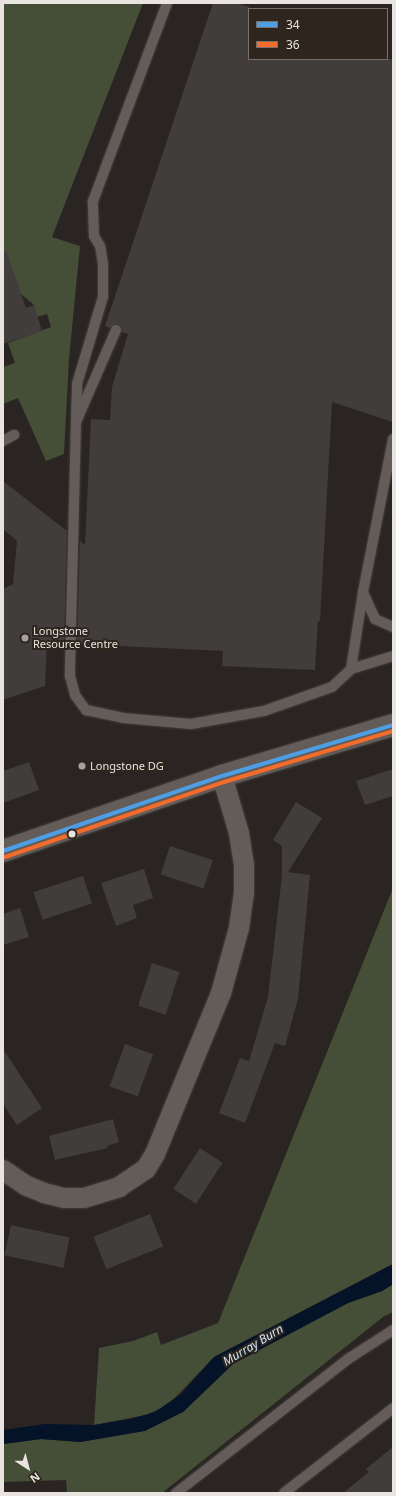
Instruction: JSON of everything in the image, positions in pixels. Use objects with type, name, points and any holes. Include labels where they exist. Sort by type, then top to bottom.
[{"type":"street","points":[[3,851],[222,776],[393,725]]},
{"type":"street","points":[[3,1170],[27,1186],[44,1193],[64,1198],[84,1198],[119,1187],[146,1169],[155,1154],[221,993],[239,928],[244,894],[244,865],[239,833],[222,776]]},
{"type":"lane","points":[[167,3],[93,201],[94,236],[100,246],[103,297],[77,384],[70,676],[75,695],[86,710],[123,718],[191,724],[264,712],[332,687],[351,669],[393,656]]},
{"type":"lane","points":[[76,422],[116,330]]},
{"type":"lane","points":[[3,441],[14,435]]},
{"type":"lane","points":[[351,669],[363,592],[393,439]]},
{"type":"lane","points":[[363,592],[375,619],[393,627]]},
{"type":"lane","points":[[176,1493],[348,1359],[393,1330]]},
{"type":"lane","points":[[284,1493],[393,1408]]},
{"type":"green space","points":[[3,3],[143,3],[52,237],[80,246],[69,359],[64,454],[46,461],[18,398],[3,404],[3,367],[15,363],[8,343],[51,327],[47,314],[37,317],[34,305],[21,294],[8,258],[3,259]]},
{"type":"green space","points":[[393,888],[393,1264],[214,1357],[168,1405],[146,1415],[94,1425],[99,1348],[133,1341],[157,1332],[161,1345],[218,1323]]},
{"type":"green space","points":[[393,1284],[393,1312],[383,1317],[162,1493],[67,1493],[66,1480],[3,1482],[3,1444],[41,1439],[81,1442],[183,1412],[233,1364],[348,1303],[382,1291]]},
{"type":"water","name":"Murray Burn","points":[[393,1264],[392,1285],[382,1291],[348,1303],[233,1364],[183,1412],[145,1431],[81,1442],[41,1439],[3,1444],[3,1430],[45,1424],[94,1425],[130,1419],[155,1412],[181,1394],[214,1357]]},
{"type":"building","points":[[213,3],[237,3],[249,7],[248,60],[393,59],[393,422],[332,402],[320,621],[318,621],[315,670],[222,666],[223,651],[77,644],[80,541],[85,545],[91,419],[110,420],[112,387],[128,334],[122,332],[118,324],[110,328],[105,326]]},
{"type":"building","points":[[6,251],[26,308],[34,305],[42,331],[3,344],[3,252]]},
{"type":"building","name":"Longstone Resource Centre","points":[[3,481],[67,531],[64,644],[47,643],[45,686],[3,700],[3,589],[13,584],[17,541],[3,529]]},
{"type":"building","points":[[29,762],[39,790],[3,803],[3,771]]},
{"type":"building","points":[[393,769],[393,796],[365,805],[356,781]]},
{"type":"building","points":[[296,802],[322,818],[288,872],[310,875],[298,999],[285,1046],[275,1043],[245,1123],[219,1113],[240,1058],[249,1061],[268,997],[282,875],[282,846],[273,840]]},
{"type":"building","points":[[170,846],[213,860],[204,888],[161,875]]},
{"type":"building","points":[[144,869],[153,898],[133,905],[137,918],[116,926],[101,883]]},
{"type":"building","points":[[83,876],[92,904],[43,920],[34,892]]},
{"type":"building","points":[[20,908],[29,937],[3,945],[3,914]]},
{"type":"building","points":[[152,963],[180,972],[166,1015],[138,1006]]},
{"type":"building","points":[[125,1044],[153,1054],[138,1097],[110,1086]]},
{"type":"building","points":[[3,1049],[42,1108],[17,1125],[3,1104]]},
{"type":"building","points":[[113,1119],[119,1142],[107,1146],[108,1148],[55,1160],[49,1136]]},
{"type":"building","points":[[200,1148],[223,1163],[196,1204],[173,1189]]},
{"type":"building","points":[[150,1214],[163,1246],[107,1269],[93,1237]]},
{"type":"building","points":[[11,1225],[70,1237],[63,1268],[5,1255]]},
{"type":"building","points":[[393,1447],[393,1493],[343,1493],[369,1472],[366,1469]]},
{"type":"transit line","name":"34","points":[[3,851],[222,776],[393,725]]},
{"type":"transit line","name":"36","points":[[5,857],[224,782],[393,731]]},
{"type":"place","name":"Longstone Resource Centre","points":[[25,638]]},
{"type":"place","name":"Longstone DG","points":[[82,766]]}]
